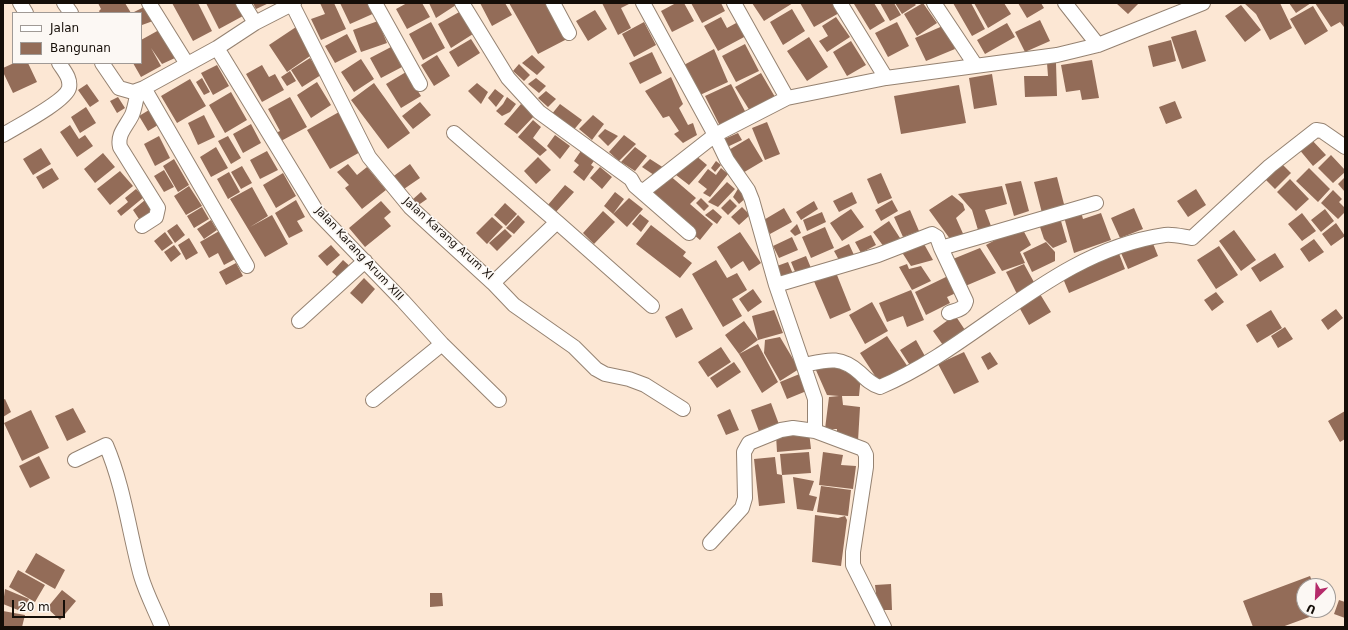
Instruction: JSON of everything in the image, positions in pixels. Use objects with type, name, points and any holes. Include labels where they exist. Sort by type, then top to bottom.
[{"type":"street","points":[[20,3],[25,12]]},
{"type":"street","points":[[64,3],[70,12]]},
{"type":"street","points":[[149,3],[187,64]]},
{"type":"street","points":[[243,3],[255,23]]},
{"type":"street","points":[[103,64],[116,86],[129,91],[141,89],[217,48],[255,23],[293,3]]},
{"type":"street","name":"Jalan Karang Arum XI","points":[[293,3],[369,157],[410,207],[493,283],[557,222]]},
{"type":"street","points":[[375,3],[420,84]]},
{"type":"street","points":[[462,3],[508,78],[539,112],[631,179],[641,190],[689,233]]},
{"type":"street","points":[[552,3],[569,33]]},
{"type":"street","points":[[643,3],[715,135],[727,160],[748,190],[776,285],[815,399],[815,431]]},
{"type":"street","points":[[734,3],[787,98]]},
{"type":"street","points":[[840,3],[886,78]]},
{"type":"street","points":[[934,3],[976,66]]},
{"type":"street","points":[[1065,3],[1098,45]]},
{"type":"street","points":[[641,190],[646,189],[715,135],[787,98],[886,78],[1057,55],[1098,45],[1203,3]]},
{"type":"street","name":"Jalan Karang Arum XIII","points":[[217,48],[317,212],[442,344],[500,400]]},
{"type":"street","points":[[3,135],[62,99],[69,89],[69,79],[60,64]]},
{"type":"street","points":[[141,89],[132,115],[120,135],[119,141],[120,147],[158,208],[156,217],[142,226]]},
{"type":"street","points":[[141,89],[247,266]]},
{"type":"street","points":[[804,365],[838,360],[852,366],[874,385],[880,388],[928,364],[1042,285],[1098,255],[1167,235],[1192,238],[1270,166],[1316,130],[1322,131],[1345,147]]},
{"type":"street","points":[[454,133],[652,306]]},
{"type":"street","points":[[941,248],[1096,203]]},
{"type":"street","points":[[776,285],[878,255],[932,234],[937,237],[966,301],[965,306],[961,309],[949,313]]},
{"type":"street","points":[[299,321],[365,261]]},
{"type":"street","points":[[493,283],[514,305],[574,347],[596,369],[605,374],[629,379],[645,385],[683,409]]},
{"type":"street","points":[[373,400],[442,344]]},
{"type":"street","points":[[710,543],[742,508],[745,498],[746,447],[761,437],[781,430],[793,428],[815,431],[863,449],[866,455],[866,467],[853,552],[853,565],[884,627]]},
{"type":"street","points":[[75,460],[106,445],[113,461],[142,577],[162,627]]},
{"type":"building","points":[[98,3],[125,3],[130,12],[100,12],[101,9]]},
{"type":"building","points":[[172,3],[198,3],[212,31],[193,41]]},
{"type":"building","points":[[206,3],[235,3],[243,16],[219,29]]},
{"type":"building","points":[[253,3],[269,3],[256,9]]},
{"type":"building","points":[[320,3],[334,3],[346,29],[321,40],[311,19],[325,14]]},
{"type":"building","points":[[340,3],[373,3],[377,12],[350,24]]},
{"type":"building","points":[[407,3],[422,3],[430,17],[407,29],[396,9]]},
{"type":"building","points":[[429,3],[455,3],[456,5],[436,18]]},
{"type":"building","points":[[480,3],[505,3],[512,15],[492,26]]},
{"type":"building","points":[[509,3],[547,3],[567,39],[538,54]]},
{"type":"building","points":[[602,3],[631,3],[621,8],[631,28],[618,35]]},
{"type":"building","points":[[676,3],[684,3],[694,21],[672,32],[661,11]]},
{"type":"building","points":[[691,3],[721,3],[725,11],[702,23]]},
{"type":"building","points":[[752,3],[793,3],[764,21]]},
{"type":"building","points":[[800,3],[836,3],[841,12],[814,27]]},
{"type":"building","points":[[874,3],[885,21],[870,30],[854,4]]},
{"type":"building","points":[[880,3],[894,3],[901,15],[890,21]]},
{"type":"building","points":[[895,3],[914,3],[916,5],[902,14]]},
{"type":"building","points":[[923,3],[937,23],[917,36],[904,14]]},
{"type":"building","points":[[953,3],[971,3],[985,29],[972,36]]},
{"type":"building","points":[[974,3],[1004,3],[1011,14],[988,28]]},
{"type":"building","points":[[1018,3],[1041,3],[1044,8],[1027,18]]},
{"type":"building","points":[[1116,3],[1139,3],[1128,14]]},
{"type":"building","points":[[1244,3],[1280,3],[1292,28],[1270,40],[1256,14]]},
{"type":"building","points":[[1289,3],[1311,3],[1296,13]]},
{"type":"building","points":[[1315,3],[1345,3],[1345,26],[1344,27],[1340,22],[1331,27]]},
{"type":"building","points":[[1241,5],[1261,30],[1245,42],[1225,16]]},
{"type":"building","points":[[146,6],[153,21],[142,25],[142,12],[134,12]]},
{"type":"building","points":[[1313,6],[1328,31],[1305,45],[1290,19]]},
{"type":"building","points":[[792,9],[805,31],[783,45],[770,22]]},
{"type":"building","points":[[595,10],[607,29],[588,41],[576,21]]},
{"type":"building","points":[[461,11],[473,34],[451,48],[438,24]]},
{"type":"building","points":[[721,17],[727,28],[738,22],[746,36],[718,51],[704,26]]},
{"type":"building","points":[[836,17],[850,37],[827,52],[819,41],[828,36],[822,26]]},
{"type":"building","points":[[1040,20],[1050,41],[1025,52],[1015,32]]},
{"type":"building","points":[[378,21],[387,43],[361,52],[353,30]]},
{"type":"building","points":[[431,22],[445,48],[423,60],[409,34]]},
{"type":"building","points":[[644,22],[656,45],[634,57],[622,34]]},
{"type":"building","points":[[897,22],[909,46],[888,57],[875,33]]},
{"type":"building","points":[[1007,23],[1015,37],[985,54],[977,40]]},
{"type":"building","points":[[945,25],[955,49],[926,61],[915,38]]},
{"type":"building","points":[[296,27],[313,54],[287,72],[269,45]]},
{"type":"building","points":[[159,30],[175,58],[162,64],[151,48],[161,66],[141,77],[134,64],[142,64],[142,39]]},
{"type":"building","points":[[1196,30],[1206,61],[1182,69],[1171,37]]},
{"type":"building","points":[[347,34],[357,52],[335,63],[325,46]]},
{"type":"building","points":[[809,37],[828,67],[807,81],[787,51]]},
{"type":"building","points":[[471,39],[480,53],[458,67],[449,52]]},
{"type":"building","points":[[1171,40],[1176,61],[1153,67],[1148,46]]},
{"type":"building","points":[[851,41],[866,65],[847,76],[833,52]]},
{"type":"building","points":[[745,44],[759,71],[736,82],[722,56]]},
{"type":"building","points":[[391,47],[402,67],[381,78],[370,58]]},
{"type":"building","points":[[714,49],[728,82],[700,95],[682,66]]},
{"type":"building","points":[[652,52],[662,73],[640,84],[629,63]]},
{"type":"building","points":[[437,55],[450,76],[434,86],[421,65]]},
{"type":"building","points":[[532,55],[545,67],[537,75],[522,63]]},
{"type":"building","points":[[310,58],[321,75],[302,87],[291,70]]},
{"type":"building","points":[[361,59],[374,79],[354,92],[341,72]]},
{"type":"building","points":[[1092,60],[1099,98],[1082,100],[1080,90],[1066,92],[1061,65]]},
{"type":"building","points":[[1047,63],[1056,63],[1057,96],[1025,97],[1024,76],[1048,76]]},
{"type":"building","points":[[12,64],[28,64],[37,82],[13,93],[3,72],[3,68]]},
{"type":"building","points":[[519,64],[530,75],[524,81],[513,71]]},
{"type":"building","points":[[217,65],[229,86],[213,95],[201,73]]},
{"type":"building","points":[[262,65],[269,77],[275,74],[284,90],[262,102],[246,74]]},
{"type":"building","points":[[290,71],[296,81],[287,86],[281,77]]},
{"type":"building","points":[[406,72],[421,96],[401,108],[386,84]]},
{"type":"building","points":[[761,73],[775,97],[750,111],[735,87]]},
{"type":"building","points":[[992,74],[997,105],[974,109],[969,78]]},
{"type":"building","points":[[671,77],[683,104],[679,108],[688,125],[693,123],[697,135],[683,143],[674,134],[679,131],[669,116],[663,118],[645,91]]},
{"type":"building","points":[[202,78],[210,92],[204,95],[196,82]]},
{"type":"building","points":[[536,78],[546,86],[539,93],[528,84]]},
{"type":"building","points":[[190,79],[206,106],[177,123],[161,96]]},
{"type":"building","points":[[317,82],[331,105],[311,118],[297,95]]},
{"type":"building","points":[[374,83],[410,133],[388,149],[351,100]]},
{"type":"building","points":[[477,83],[488,92],[481,104],[468,91]]},
{"type":"building","points":[[87,84],[99,101],[90,107],[78,90]]},
{"type":"building","points":[[731,84],[747,115],[721,128],[705,96]]},
{"type":"building","points":[[959,85],[966,123],[901,134],[894,96]]},
{"type":"building","points":[[495,89],[504,96],[496,107],[488,98]]},
{"type":"building","points":[[546,91],[556,99],[548,107],[538,98]]},
{"type":"building","points":[[231,92],[247,120],[225,133],[209,105]]},
{"type":"building","points":[[118,97],[125,108],[117,113],[110,101]]},
{"type":"building","points":[[290,97],[307,127],[281,141],[276,133],[280,131],[268,109]]},
{"type":"building","points":[[507,97],[516,104],[510,112],[502,116],[496,111]]},
{"type":"building","points":[[1175,101],[1182,118],[1166,124],[1159,107]]},
{"type":"building","points":[[420,102],[431,115],[413,129],[402,116]]},
{"type":"building","points":[[521,104],[535,115],[517,134],[504,124]]},
{"type":"building","points":[[560,104],[582,120],[572,132],[551,115]]},
{"type":"building","points":[[86,107],[96,123],[80,133],[71,117]]},
{"type":"building","points":[[149,110],[158,125],[148,131],[139,116]]},
{"type":"building","points":[[339,112],[362,151],[330,169],[307,130]]},
{"type":"building","points":[[204,115],[215,137],[198,145],[188,123]]},
{"type":"building","points":[[593,115],[604,124],[592,140],[579,129]]},
{"type":"building","points":[[533,120],[541,127],[533,138],[547,150],[540,156],[518,137]]},
{"type":"building","points":[[767,122],[780,154],[765,160],[752,128]]},
{"type":"building","points":[[251,124],[261,143],[243,153],[233,134]]},
{"type":"building","points":[[70,125],[79,139],[85,135],[93,146],[77,157],[60,132]]},
{"type":"building","points":[[605,129],[618,136],[608,146],[598,136]]},
{"type":"building","points":[[738,133],[742,140],[725,148],[722,140]]},
{"type":"building","points":[[555,135],[570,146],[560,159],[547,146]]},
{"type":"building","points":[[624,135],[636,144],[619,161],[609,152]]},
{"type":"building","points":[[159,136],[170,158],[155,166],[144,144]]},
{"type":"building","points":[[228,136],[241,158],[231,164],[218,141]]},
{"type":"building","points":[[749,138],[763,161],[741,174],[727,151]]},
{"type":"building","points":[[1310,138],[1326,155],[1313,166],[1298,148]]},
{"type":"building","points":[[216,147],[228,168],[211,177],[200,157]]},
{"type":"building","points":[[635,147],[647,156],[635,171],[621,162]]},
{"type":"building","points":[[41,148],[51,164],[33,175],[23,159]]},
{"type":"building","points":[[583,148],[596,158],[591,165],[594,167],[584,181],[573,172],[579,165],[574,161]]},
{"type":"building","points":[[267,151],[278,170],[260,179],[250,160]]},
{"type":"building","points":[[103,153],[115,167],[95,183],[84,169]]},
{"type":"building","points":[[694,154],[707,165],[689,185],[676,175]]},
{"type":"building","points":[[1331,155],[1345,170],[1345,172],[1333,183],[1318,168]]},
{"type":"building","points":[[538,157],[551,170],[536,184],[524,171]]},
{"type":"building","points":[[174,159],[189,185],[178,192],[163,166]]},
{"type":"building","points":[[650,159],[664,168],[657,177],[642,167]]},
{"type":"building","points":[[716,161],[721,165],[715,172],[711,168]]},
{"type":"building","points":[[1280,162],[1291,173],[1275,189],[1264,178]]},
{"type":"building","points":[[348,164],[357,175],[367,167],[386,190],[362,209],[345,188],[349,185],[337,172]]},
{"type":"building","points":[[410,164],[420,178],[401,191],[391,178]]},
{"type":"building","points":[[242,166],[252,183],[241,189],[231,172]]},
{"type":"building","points":[[600,167],[612,177],[602,189],[590,178]]},
{"type":"building","points":[[52,168],[59,179],[43,189],[36,177]]},
{"type":"building","points":[[721,168],[728,174],[710,197],[703,193],[707,189],[698,182],[708,169],[716,175]]},
{"type":"building","points":[[1309,168],[1330,189],[1318,202],[1296,181]]},
{"type":"building","points":[[164,170],[174,187],[164,192],[154,176]]},
{"type":"building","points":[[120,171],[133,186],[110,205],[97,189]]},
{"type":"building","points":[[229,172],[240,192],[228,199],[217,179]]},
{"type":"building","points":[[283,173],[296,196],[276,208],[263,185]]},
{"type":"building","points":[[881,173],[892,198],[878,204],[867,179]]},
{"type":"building","points":[[668,174],[696,198],[690,204],[713,224],[700,240],[649,197]]},
{"type":"building","points":[[1057,177],[1065,208],[1042,213],[1034,182]]},
{"type":"building","points":[[1344,178],[1345,179],[1345,192],[1338,184]]},
{"type":"building","points":[[1290,179],[1309,199],[1296,211],[1277,192]]},
{"type":"building","points":[[1021,181],[1029,211],[1014,216],[1005,184]]},
{"type":"building","points":[[727,182],[735,189],[718,207],[708,202]]},
{"type":"building","points":[[565,185],[574,192],[555,213],[547,206]]},
{"type":"building","points":[[189,186],[202,206],[186,215],[174,196]]},
{"type":"building","points":[[1002,186],[1007,204],[985,210],[991,226],[978,230],[972,210],[958,194]]},
{"type":"building","points":[[252,187],[268,216],[250,227],[272,215],[288,244],[265,257],[230,199]]},
{"type":"building","points":[[739,187],[747,197],[739,204],[733,197]]},
{"type":"building","points":[[136,189],[144,197],[121,216],[117,211],[128,202],[125,198]]},
{"type":"building","points":[[1196,189],[1206,205],[1188,217],[1177,201]]},
{"type":"building","points":[[1333,190],[1342,199],[1339,202],[1345,208],[1345,212],[1338,219],[1321,203]]},
{"type":"building","points":[[421,192],[427,199],[417,206],[412,200]]},
{"type":"building","points":[[615,192],[624,199],[613,214],[604,206]]},
{"type":"building","points":[[852,192],[857,203],[839,212],[833,201]]},
{"type":"building","points":[[952,195],[963,204],[965,210],[956,218],[965,238],[953,243],[929,210]]},
{"type":"building","points":[[629,198],[643,209],[627,227],[613,214]]},
{"type":"building","points":[[701,198],[709,206],[704,211],[696,203]]},
{"type":"building","points":[[730,199],[737,206],[728,215],[721,208]]},
{"type":"building","points":[[145,200],[152,211],[139,219],[133,210]]},
{"type":"building","points":[[296,200],[305,217],[297,221],[303,231],[289,238],[275,213]]},
{"type":"building","points":[[892,200],[898,211],[881,221],[875,210]]},
{"type":"building","points":[[381,201],[391,212],[384,218],[391,226],[365,247],[349,228]]},
{"type":"building","points":[[814,201],[818,209],[801,220],[796,212]]},
{"type":"building","points":[[505,203],[517,214],[506,226],[494,215]]},
{"type":"building","points":[[202,207],[209,219],[194,228],[187,216]]},
{"type":"building","points":[[742,207],[750,215],[739,225],[731,217]]},
{"type":"building","points":[[784,208],[792,222],[770,234],[762,221]]},
{"type":"building","points":[[1134,208],[1143,229],[1120,238],[1111,218]]},
{"type":"building","points":[[713,209],[722,217],[717,224],[705,215]]},
{"type":"building","points":[[851,209],[864,227],[842,241],[830,223]]},
{"type":"building","points":[[1325,209],[1334,221],[1321,232],[1311,220]]},
{"type":"building","points":[[910,210],[919,231],[903,237],[894,217]]},
{"type":"building","points":[[603,211],[615,222],[594,244],[583,233]]},
{"type":"building","points":[[822,212],[826,222],[807,231],[803,220]]},
{"type":"building","points":[[1081,212],[1083,219],[1101,213],[1111,240],[1074,253],[1064,217]]},
{"type":"building","points":[[1302,213],[1316,231],[1302,241],[1288,224]]},
{"type":"building","points":[[640,214],[649,221],[641,232],[632,224]]},
{"type":"building","points":[[518,215],[525,222],[514,234],[506,228]]},
{"type":"building","points":[[492,217],[503,227],[487,244],[476,233]]},
{"type":"building","points":[[211,220],[217,230],[204,239],[197,229]]},
{"type":"building","points":[[889,221],[900,238],[884,247],[873,232]]},
{"type":"building","points":[[1038,221],[1061,221],[1067,242],[1053,248],[1044,239]]},
{"type":"building","points":[[1336,223],[1345,236],[1331,246],[1322,234]]},
{"type":"building","points":[[177,224],[185,235],[175,243],[167,231]]},
{"type":"building","points":[[797,224],[801,233],[795,236],[790,231]]},
{"type":"building","points":[[651,225],[686,252],[683,256],[692,263],[680,278],[636,244]]},
{"type":"building","points":[[1021,226],[1031,245],[1020,252],[1025,263],[1002,271],[986,245]]},
{"type":"building","points":[[825,227],[834,248],[811,258],[802,237]]},
{"type":"building","points":[[505,229],[512,236],[497,251],[489,243]]},
{"type":"building","points":[[221,230],[237,258],[224,265],[218,253],[209,258],[200,242]]},
{"type":"building","points":[[1234,230],[1256,260],[1241,271],[1219,241]]},
{"type":"building","points":[[165,232],[173,243],[162,251],[154,241]]},
{"type":"building","points":[[740,232],[761,263],[749,271],[743,261],[731,269],[717,247]]},
{"type":"building","points":[[871,235],[876,245],[861,253],[855,242]]},
{"type":"building","points":[[792,237],[798,250],[779,258],[773,246]]},
{"type":"building","points":[[189,238],[198,253],[186,260],[178,245]]},
{"type":"building","points":[[1314,239],[1324,252],[1309,262],[1300,249]]},
{"type":"building","points":[[1152,241],[1158,256],[1128,269],[1121,253]]},
{"type":"building","points":[[1046,242],[1055,252],[1055,261],[1032,272],[1023,253]]},
{"type":"building","points":[[849,244],[854,255],[840,262],[834,251]]},
{"type":"building","points":[[924,244],[933,260],[911,266],[901,251]]},
{"type":"building","points":[[174,245],[181,254],[171,262],[164,252]]},
{"type":"building","points":[[331,245],[340,255],[327,266],[318,256]]},
{"type":"building","points":[[1219,246],[1238,275],[1216,289],[1197,260]]},
{"type":"building","points":[[980,248],[996,273],[963,287],[948,261]]},
{"type":"building","points":[[1118,251],[1125,269],[1069,293],[1062,276]]},
{"type":"building","points":[[1275,253],[1284,267],[1260,282],[1251,268]]},
{"type":"building","points":[[806,256],[811,268],[796,274],[791,262]]},
{"type":"building","points":[[343,260],[353,269],[342,281],[332,272]]},
{"type":"building","points":[[716,260],[727,278],[737,273],[747,290],[732,299],[742,316],[723,327],[692,274]]},
{"type":"building","points":[[788,262],[793,274],[782,278],[777,266]]},
{"type":"building","points":[[236,263],[243,276],[226,285],[219,272]]},
{"type":"building","points":[[907,264],[909,269],[921,266],[931,281],[912,290],[899,267]]},
{"type":"building","points":[[1024,264],[1035,284],[1017,294],[1006,272]]},
{"type":"building","points":[[835,270],[851,310],[830,319],[813,279]]},
{"type":"building","points":[[948,276],[956,293],[947,297],[950,303],[926,315],[915,292]]},
{"type":"building","points":[[364,278],[375,289],[362,304],[350,293]]},
{"type":"building","points":[[753,289],[762,302],[748,312],[739,299]]},
{"type":"building","points":[[911,290],[924,320],[907,327],[903,316],[887,322],[879,303]]},
{"type":"building","points":[[1216,292],[1224,302],[1212,311],[1204,300]]},
{"type":"building","points":[[1040,294],[1051,312],[1029,325],[1019,307]]},
{"type":"building","points":[[872,302],[888,331],[865,344],[849,315]]},
{"type":"building","points":[[682,308],[693,329],[676,338],[665,317]]},
{"type":"building","points":[[1336,309],[1343,318],[1328,330],[1321,320]]},
{"type":"building","points":[[774,310],[783,333],[758,340],[752,316]]},
{"type":"building","points":[[1271,310],[1282,328],[1257,343],[1246,325]]},
{"type":"building","points":[[955,315],[967,333],[945,348],[933,331]]},
{"type":"building","points":[[744,321],[758,340],[739,354],[725,335]]},
{"type":"building","points":[[1285,327],[1293,339],[1278,348],[1271,336]]},
{"type":"building","points":[[887,336],[908,367],[881,385],[860,353]]},
{"type":"building","points":[[780,337],[799,369],[780,381],[764,353],[765,340]]},
{"type":"building","points":[[916,340],[926,358],[911,367],[900,350]]},
{"type":"building","points":[[758,344],[778,382],[762,393],[739,354]]},
{"type":"building","points":[[721,347],[731,362],[708,377],[698,362]]},
{"type":"building","points":[[964,352],[979,382],[954,394],[938,364]]},
{"type":"building","points":[[990,352],[998,364],[988,370],[981,357]]},
{"type":"building","points":[[840,361],[845,372],[855,370],[861,376],[859,396],[842,396],[843,405],[860,407],[858,441],[837,436],[837,429],[825,429],[829,397],[839,396],[827,395],[815,368]]},
{"type":"building","points":[[734,362],[741,372],[717,388],[710,378]]},
{"type":"building","points":[[802,373],[809,390],[787,399],[780,382]]},
{"type":"building","points":[[5,399],[11,412],[3,417],[3,400]]},
{"type":"building","points":[[771,403],[780,427],[760,434],[751,410]]},
{"type":"building","points":[[73,408],[86,432],[67,441],[55,416]]},
{"type":"building","points":[[730,409],[739,430],[726,435],[717,415]]},
{"type":"building","points":[[31,410],[49,448],[22,461],[4,423]]},
{"type":"building","points":[[1345,411],[1345,439],[1340,442],[1328,421]]},
{"type":"building","points":[[809,432],[811,449],[777,452],[776,435]]},
{"type":"building","points":[[809,452],[811,473],[782,475],[780,454]]},
{"type":"building","points":[[823,452],[843,455],[841,465],[856,466],[853,489],[819,485]]},
{"type":"building","points":[[39,456],[50,478],[30,488],[19,466]]},
{"type":"building","points":[[775,457],[777,474],[782,475],[785,503],[759,506],[754,459]]},
{"type":"building","points":[[793,477],[814,481],[809,495],[817,497],[813,511],[797,509]]},
{"type":"building","points":[[821,486],[851,490],[848,516],[817,512]]},
{"type":"building","points":[[815,515],[838,518],[845,516],[847,520],[841,566],[812,562]]},
{"type":"building","points":[[36,553],[65,570],[55,589],[25,572]]},
{"type":"building","points":[[18,570],[45,585],[35,602],[9,587]]},
{"type":"building","points":[[1296,581],[1296,618],[1307,618],[1282,627],[1253,627],[1243,601]]},
{"type":"building","points":[[891,584],[892,610],[878,610],[875,585]]},
{"type":"building","points":[[5,589],[29,599],[23,612],[3,604]]},
{"type":"building","points":[[62,590],[76,601],[60,620],[47,608]]},
{"type":"building","points":[[430,593],[442,593],[443,606],[430,607]]},
{"type":"building","points":[[1339,600],[1345,602],[1345,618],[1336,615],[1336,608]]},
{"type":"building","points":[[3,611],[25,615],[22,627],[3,627]]}]
